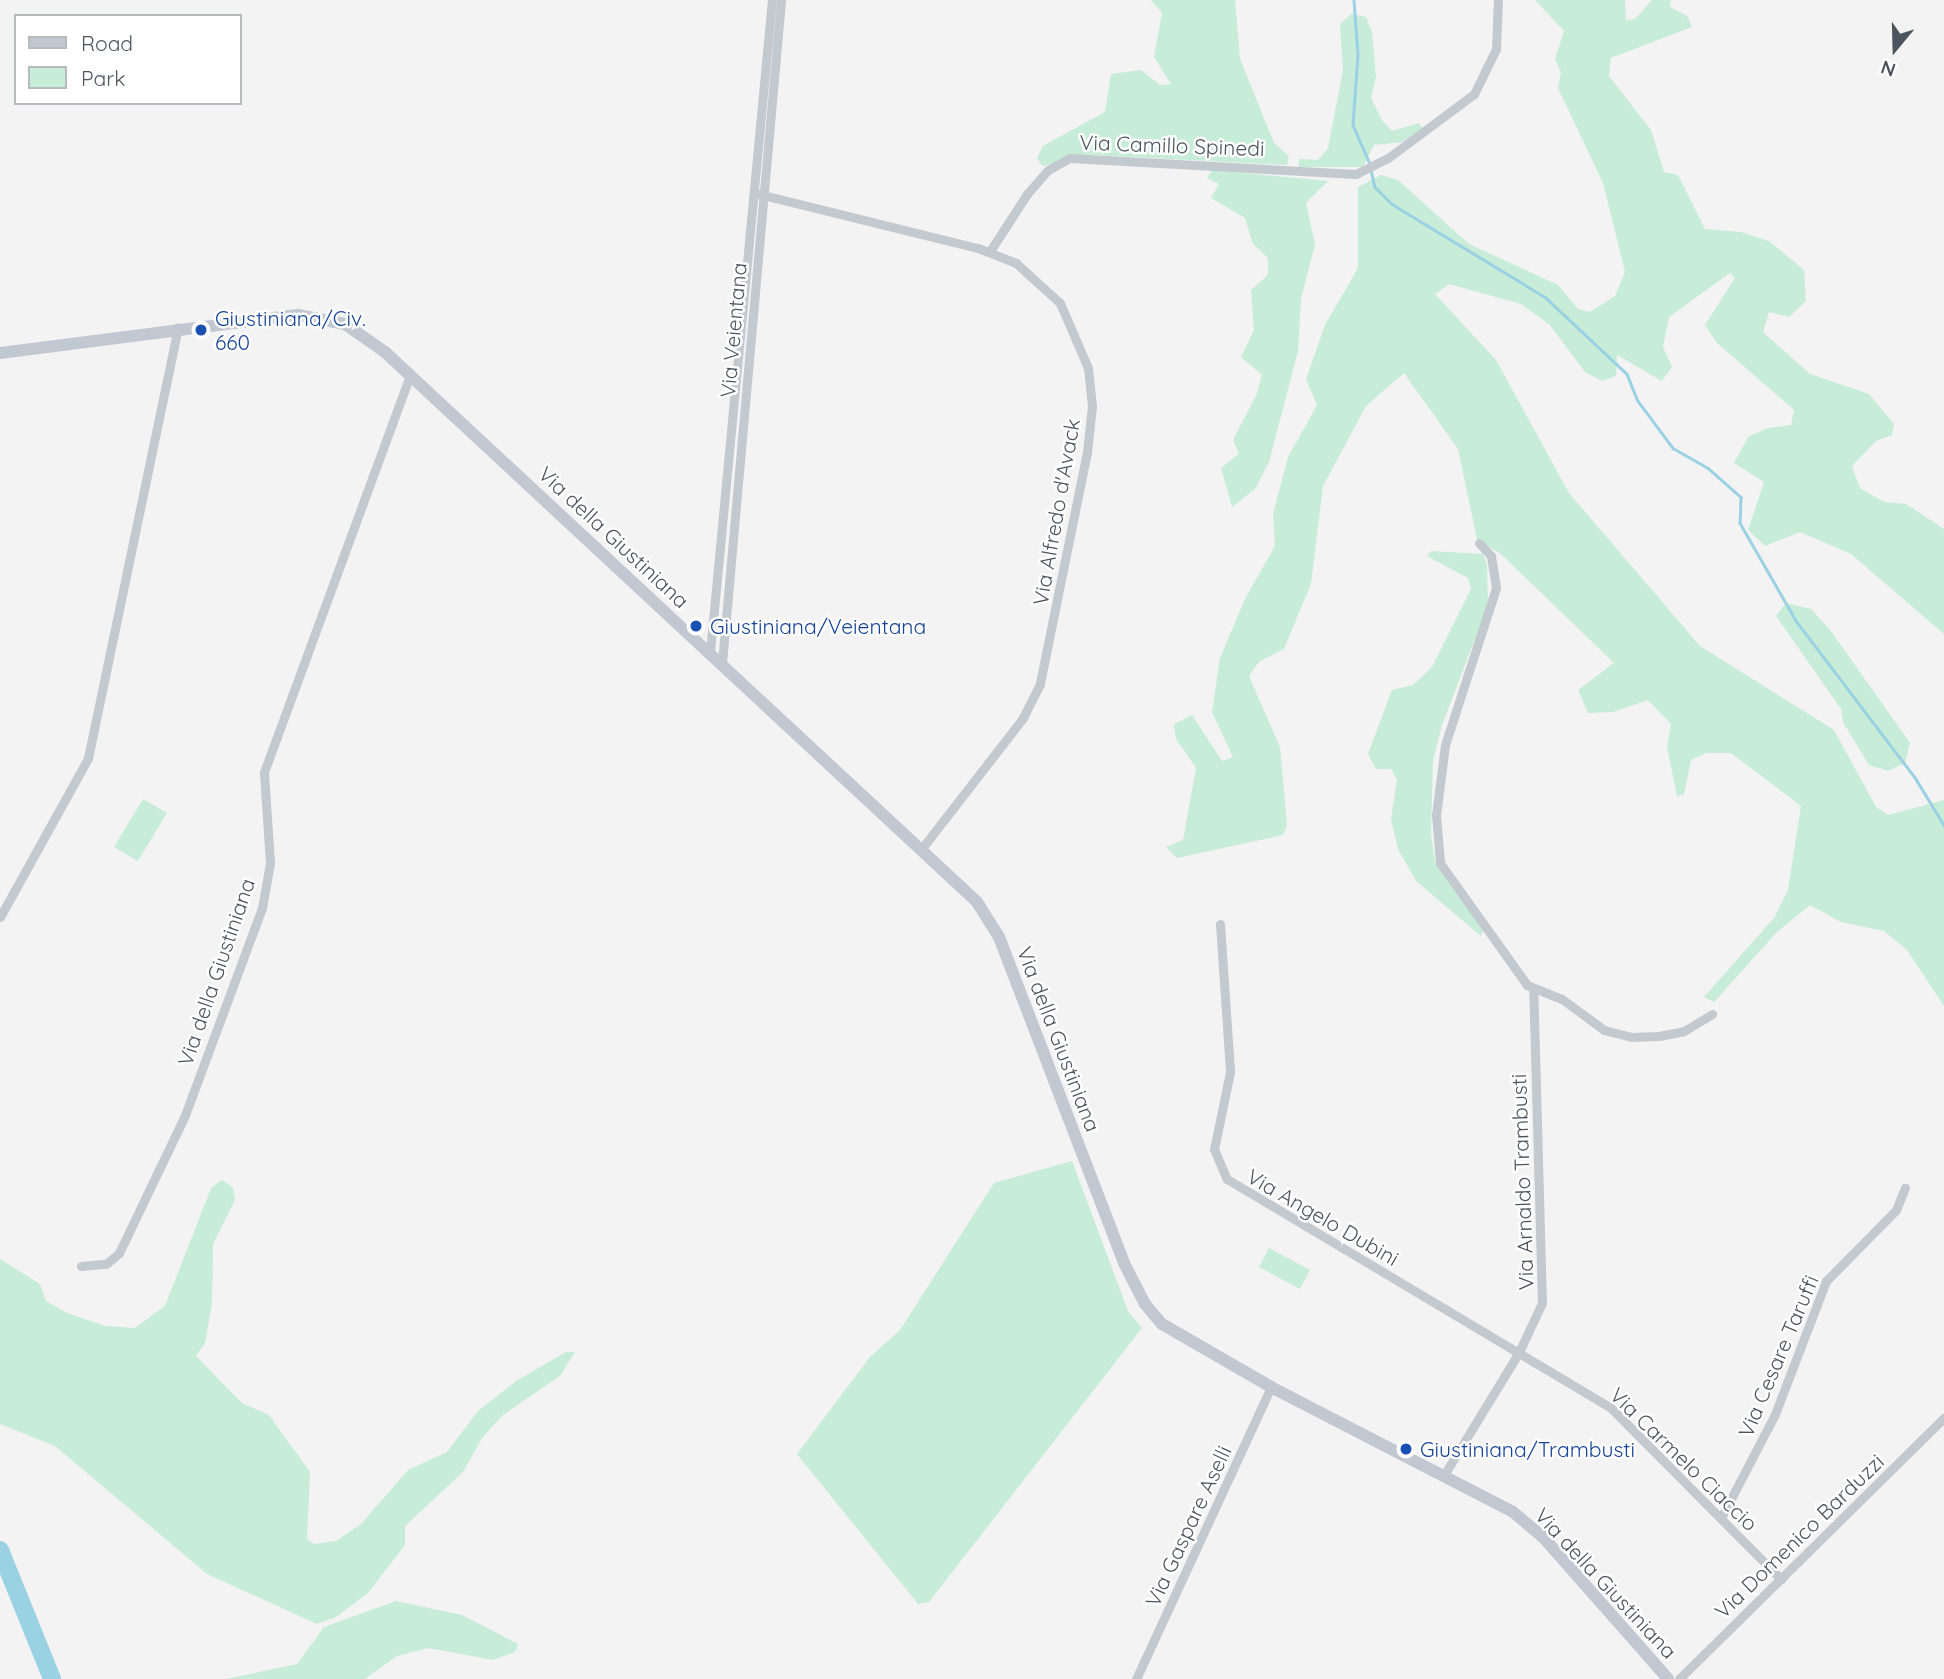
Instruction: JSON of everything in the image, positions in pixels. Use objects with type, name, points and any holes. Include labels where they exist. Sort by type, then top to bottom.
[{"type":"street","name":"Via Veientana","points":[[722,663],[772,0]]},
{"type":"street","name":"Via Veientana","points":[[710,652],[781,0]]},
{"type":"street","name":"Via Camillo Spinedi","points":[[990,251],[1027,194],[1048,170],[1070,158],[1356,174],[1388,158],[1474,94],[1496,49],[1498,0]]},
{"type":"street","name":"Via Alfredo d'Avack","points":[[759,194],[990,251],[1038,278],[1070,319],[1090,379],[1089,437],[1047,660],[1036,694],[1012,733],[922,848]]},
{"type":"street","name":"Via della Giustiniana","points":[[0,353],[256,317],[324,317],[360,333],[410,375],[970,894],[995,928],[1125,1263],[1145,1304],[1177,1335],[1271,1387],[1500,1504],[1532,1527],[1668,1679]]},
{"type":"street","points":[[0,917],[88,758],[178,327]]},
{"type":"street","name":"Via della Giustiniana","points":[[81,1266],[106,1264],[119,1253],[185,1115],[262,908],[270,863],[264,772],[410,375]]},
{"type":"street","points":[[1479,543],[1491,556],[1495,572],[1495,602],[1445,745],[1436,849],[1452,884],[1533,989],[1562,999],[1596,1025],[1622,1036],[1672,1034],[1712,1014]]},
{"type":"street","name":"Via Angelo Dubini","points":[[1220,924],[1230,1072],[1214,1140],[1222,1173],[1242,1190],[1519,1352]]},
{"type":"street","name":"Via Arnaldo Trambusti","points":[[1444,1475],[1519,1352],[1541,1309],[1544,1284],[1533,989]]},
{"type":"street","name":"Via Cesare Taruffi","points":[[1722,1516],[1770,1425],[1826,1281],[1896,1210],[1905,1188]]},
{"type":"street","name":"Via Carmelo Ciaccio","points":[[1519,1352],[1610,1407],[1722,1516],[1781,1579]]},
{"type":"street","name":"Via Gaspare Aselli","points":[[1136,1679],[1271,1387]]},
{"type":"street","name":"Via Domenico Barduzzi","points":[[1679,1679],[1944,1418]]},
{"type":"green space","points":[[1151,0],[1235,0],[1240,59],[1274,143],[1289,156],[1287,165],[1092,155],[1042,166],[1037,158],[1043,146],[1105,112],[1111,74],[1141,70],[1160,85],[1171,84],[1154,57],[1162,13]]},
{"type":"green space","points":[[1535,0],[1625,0],[1626,20],[1635,19],[1652,0],[1671,0],[1670,7],[1687,16],[1692,27],[1611,58],[1609,76],[1651,130],[1664,172],[1678,175],[1705,229],[1741,232],[1769,241],[1804,270],[1806,301],[1789,317],[1769,312],[1763,332],[1810,374],[1869,394],[1894,424],[1892,435],[1876,441],[1852,466],[1860,488],[1884,502],[1906,504],[1944,529],[1944,634],[1851,554],[1800,532],[1765,546],[1748,530],[1764,482],[1734,463],[1748,437],[1768,428],[1791,425],[1794,410],[1717,343],[1705,325],[1735,278],[1730,273],[1669,317],[1663,347],[1672,367],[1662,381],[1617,355],[1616,376],[1602,381],[1585,372],[1549,324],[1521,304],[1449,284],[1435,294],[1496,360],[1569,493],[1700,646],[1834,730],[1876,807],[1888,815],[1944,800],[1944,1006],[1907,950],[1884,931],[1841,922],[1810,905],[1777,932],[1714,1002],[1704,997],[1774,918],[1788,890],[1801,806],[1731,753],[1706,753],[1691,760],[1684,794],[1677,796],[1667,747],[1671,724],[1648,700],[1613,712],[1588,713],[1578,690],[1614,663],[1502,555],[1477,539],[1458,449],[1404,373],[1366,406],[1323,486],[1311,584],[1284,649],[1259,662],[1249,676],[1280,747],[1287,824],[1283,835],[1177,858],[1166,847],[1183,840],[1196,768],[1176,739],[1174,724],[1192,715],[1222,761],[1233,757],[1212,712],[1220,658],[1245,599],[1275,546],[1273,514],[1288,457],[1317,405],[1306,379],[1325,325],[1358,268],[1358,187],[1381,175],[1398,180],[1469,244],[1558,285],[1578,309],[1590,312],[1615,296],[1625,272],[1603,183],[1558,88],[1561,72],[1555,59],[1564,31]]},
{"type":"green space","points":[[1351,14],[1366,17],[1372,32],[1376,77],[1371,98],[1382,120],[1392,131],[1419,123],[1423,129],[1402,142],[1374,145],[1363,167],[1299,167],[1299,159],[1318,160],[1328,148],[1343,70],[1340,24]]},
{"type":"green space","points":[[1212,170],[1328,181],[1306,203],[1315,244],[1301,299],[1298,351],[1269,462],[1255,489],[1232,507],[1221,468],[1239,454],[1233,440],[1256,396],[1262,375],[1241,357],[1254,330],[1251,290],[1268,275],[1268,258],[1253,244],[1245,218],[1211,198],[1219,184],[1207,178]]},
{"type":"green space","points":[[1431,551],[1483,554],[1487,565],[1488,605],[1442,725],[1433,760],[1431,834],[1435,862],[1483,930],[1481,936],[1416,881],[1398,849],[1391,819],[1397,780],[1391,769],[1376,769],[1368,754],[1392,690],[1413,685],[1432,667],[1471,589],[1468,578],[1427,556]]},
{"type":"green space","points":[[1786,603],[1811,609],[1831,631],[1910,743],[1905,763],[1888,771],[1869,765],[1843,722],[1841,709],[1776,616]]},
{"type":"green space","points":[[143,799],[167,813],[138,861],[114,847]]},
{"type":"green space","points":[[1072,1161],[1128,1311],[1142,1328],[929,1602],[918,1604],[797,1454],[870,1357],[900,1330],[994,1183]]},
{"type":"green space","points":[[222,1180],[233,1188],[235,1200],[213,1244],[212,1303],[205,1343],[196,1356],[242,1403],[269,1415],[310,1472],[307,1539],[314,1544],[336,1541],[361,1524],[408,1470],[447,1452],[478,1411],[516,1381],[566,1352],[575,1352],[560,1376],[503,1415],[482,1438],[463,1472],[405,1526],[405,1545],[368,1593],[336,1617],[317,1624],[207,1574],[55,1446],[0,1424],[0,1259],[40,1284],[46,1301],[67,1313],[105,1326],[135,1328],[165,1306],[211,1188]]},
{"type":"green space","points":[[1269,1248],[1310,1270],[1300,1289],[1259,1267]]},
{"type":"green space","points":[[396,1601],[462,1615],[518,1644],[515,1652],[493,1660],[428,1648],[397,1656],[365,1679],[226,1679],[297,1664],[324,1627]]},
{"type":"waterway","points":[[1354,0],[1358,55],[1353,125],[1370,164]]},
{"type":"waterway","points":[[1371,170],[1375,187],[1392,204],[1545,297],[1627,374],[1638,401],[1673,448],[1708,468],[1741,497],[1740,523],[1797,622],[1916,779],[1944,825]]},
{"type":"waterway","points":[[0,1550],[52,1679]]},
{"type":"place","name":"Giustiniana/Civ. 660","points":[[201,330]]},
{"type":"place","name":"Giustiniana/Veientana","points":[[696,626]]},
{"type":"place","name":"Giustiniana/Trambusti","points":[[1406,1449]]}]
